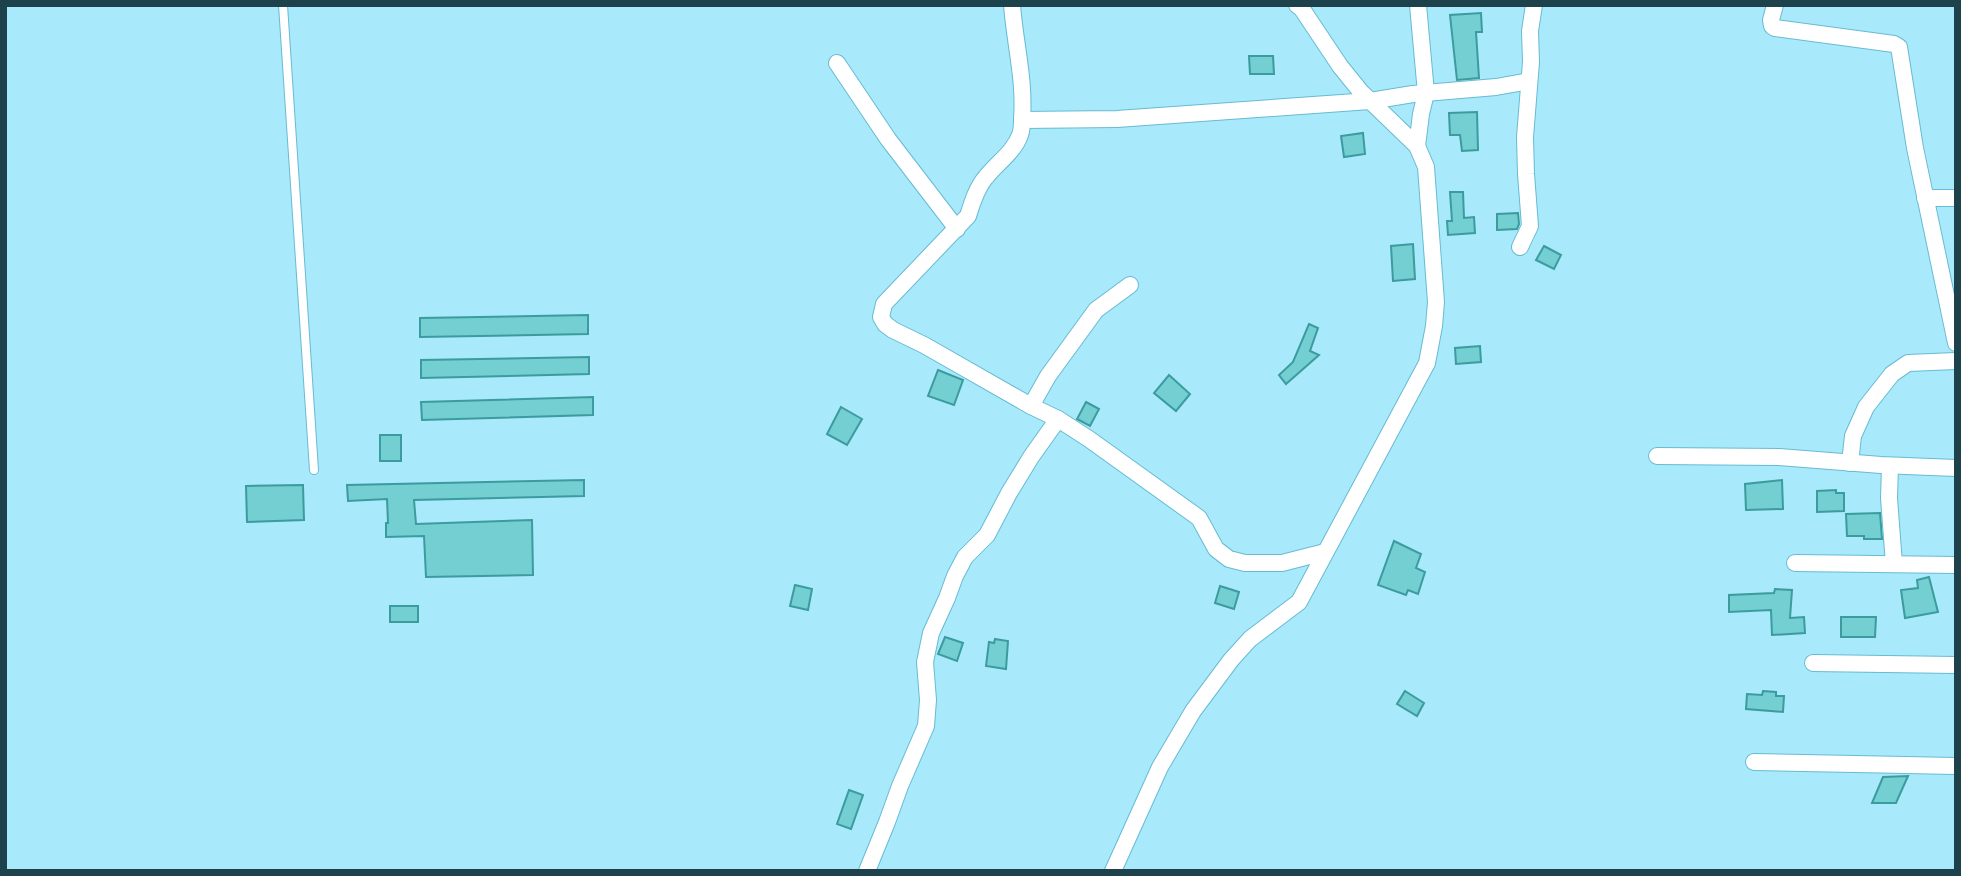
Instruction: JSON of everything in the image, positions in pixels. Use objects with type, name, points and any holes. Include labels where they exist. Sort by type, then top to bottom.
[{"type":"street","points":[[1012,5],[1023,101],[1020,135],[1006,157],[984,178],[968,216],[884,304],[881,317],[885,324],[1058,419],[1199,518],[1216,549],[1229,559],[1245,563],[1282,563],[1325,552]]},
{"type":"street","points":[[1113,871],[1160,767],[1193,711],[1250,639],[1299,602],[1427,363],[1436,302],[1426,167],[1417,146],[1370,101],[1340,66],[1309,18],[1297,5]]},
{"type":"street","points":[[1417,146],[1426,93],[1418,5]]},
{"type":"street","points":[[1520,247],[1530,226],[1525,161],[1531,62],[1530,31],[1534,5]]},
{"type":"street","points":[[1775,5],[1770,23],[1775,28],[1894,44],[1899,47],[1925,198],[1956,343]]},
{"type":"street","points":[[837,63],[888,139],[957,229]]},
{"type":"street","points":[[1022,120],[1117,119],[1370,101],[1529,81]]},
{"type":"street","points":[[1925,198],[1956,198]]},
{"type":"street","points":[[1031,406],[1048,376],[1096,310],[1130,285]]},
{"type":"street","points":[[1850,463],[1853,436],[1866,407],[1892,374],[1908,363],[1956,361]]},
{"type":"street","points":[[867,871],[926,726],[928,700],[925,662],[931,633],[955,576],[965,557],[986,535],[1014,484],[1058,419]]},
{"type":"street","points":[[1657,456],[1779,457],[1889,466],[1956,468]]},
{"type":"street","points":[[1889,466],[1894,564]]},
{"type":"street","points":[[1795,563],[1956,565]]},
{"type":"street","points":[[1813,663],[1956,665]]},
{"type":"street","points":[[1755,762],[1956,766]]},
{"type":"lane","points":[[283,5],[314,470]]},
{"type":"building","points":[[1481,13],[1482,32],[1476,32],[1479,78],[1457,80],[1450,15]]},
{"type":"building","points":[[1249,56],[1273,56],[1274,74],[1250,74]]},
{"type":"building","points":[[1477,112],[1478,150],[1462,151],[1460,135],[1450,135],[1449,113]]},
{"type":"building","points":[[1363,133],[1365,154],[1344,157],[1341,136]]},
{"type":"building","points":[[1450,192],[1463,192],[1464,218],[1474,217],[1475,233],[1448,235],[1447,221],[1452,221]]},
{"type":"building","points":[[1518,213],[1517,229],[1497,230],[1497,214]]},
{"type":"building","points":[[1413,244],[1415,279],[1393,281],[1391,246]]},
{"type":"building","points":[[1544,246],[1561,255],[1554,269],[1536,260]]},
{"type":"building","points":[[588,315],[588,334],[420,337],[420,318]]},
{"type":"building","points":[[1309,324],[1318,328],[1310,351],[1319,355],[1286,384],[1279,375],[1293,362]]},
{"type":"building","points":[[1480,346],[1481,362],[1456,364],[1455,348]]},
{"type":"building","points":[[589,357],[589,374],[421,378],[421,360]]},
{"type":"building","points":[[938,370],[963,380],[954,405],[928,396]]},
{"type":"building","points":[[1169,375],[1190,394],[1176,411],[1154,393]]},
{"type":"building","points":[[593,397],[593,415],[422,420],[421,402]]},
{"type":"building","points":[[1086,402],[1099,409],[1090,426],[1077,419]]},
{"type":"building","points":[[841,407],[862,419],[847,445],[827,434]]},
{"type":"building","points":[[380,435],[401,435],[401,461],[380,461]]},
{"type":"building","points":[[584,480],[584,496],[414,500],[416,524],[532,520],[533,575],[426,577],[424,536],[386,537],[387,499],[348,501],[347,485]]},
{"type":"building","points":[[1782,480],[1783,509],[1746,510],[1745,484]]},
{"type":"building","points":[[303,485],[304,520],[247,522],[246,486]]},
{"type":"building","points":[[1836,490],[1836,493],[1844,493],[1844,511],[1817,512],[1817,491]]},
{"type":"building","points":[[1880,513],[1882,539],[1847,536],[1846,514]]},
{"type":"building","points":[[1394,541],[1421,554],[1416,568],[1425,572],[1418,594],[1408,590],[1406,595],[1378,585]]},
{"type":"building","points":[[1929,577],[1938,612],[1905,618],[1901,590],[1918,588],[1917,580]]},
{"type":"building","points":[[795,585],[812,589],[808,610],[790,606]]},
{"type":"building","points":[[1220,586],[1239,592],[1234,609],[1215,603]]},
{"type":"building","points":[[1775,589],[1792,590],[1790,618],[1804,617],[1805,633],[1772,635],[1771,610],[1729,612],[1729,595],[1774,593]]},
{"type":"building","points":[[390,606],[418,606],[418,622],[390,622]]},
{"type":"building","points":[[1841,617],[1876,617],[1875,637],[1841,637]]},
{"type":"building","points":[[945,637],[963,643],[957,661],[938,654]]},
{"type":"building","points":[[995,639],[1008,641],[1006,669],[986,666],[989,642],[994,643]]},
{"type":"building","points":[[1405,691],[1424,703],[1417,716],[1397,704]]},
{"type":"building","points":[[1763,691],[1784,696],[1783,712],[1746,709],[1747,694],[1762,695]]},
{"type":"building","points":[[1908,776],[1896,803],[1872,803],[1883,777]]},
{"type":"building","points":[[849,790],[863,795],[851,829],[837,824]]}]
